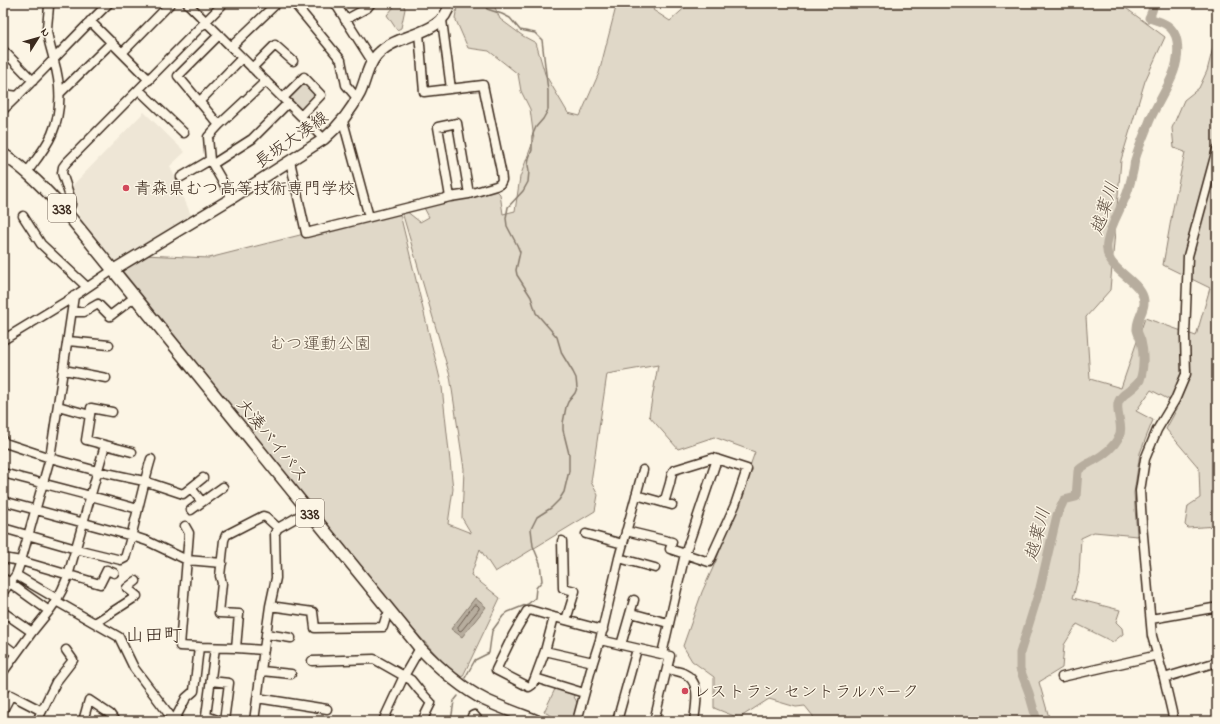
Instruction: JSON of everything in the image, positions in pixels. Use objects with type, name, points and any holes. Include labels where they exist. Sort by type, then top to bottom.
[{"type":"highway","name":"大湊バイパス","points":[[3,154],[27,172],[65,211],[420,648],[448,676],[465,688],[485,700],[537,721]]},
{"type":"main road","points":[[442,20],[450,3]]},
{"type":"main road","name":"長坂大湊線","points":[[113,270],[232,198],[324,139],[343,121],[357,98],[372,62],[378,53],[387,46],[419,33],[442,20]]},
{"type":"street","points":[[27,172],[51,135],[58,116],[60,93],[47,31],[49,3]]},
{"type":"street","points":[[3,110],[109,3]]},
{"type":"street","points":[[122,53],[171,3]]},
{"type":"street","points":[[187,3],[324,139]]},
{"type":"street","points":[[65,211],[71,205],[62,173],[66,162],[224,3]]},
{"type":"street","points":[[231,47],[277,3]]},
{"type":"street","points":[[294,3],[342,60],[346,85],[357,98]]},
{"type":"street","points":[[335,3],[372,62]]},
{"type":"street","points":[[345,20],[367,8],[371,3]]},
{"type":"street","points":[[442,20],[452,89]]},
{"type":"street","points":[[90,21],[148,80]]},
{"type":"street","points":[[290,161],[306,233],[450,197],[469,194],[500,184],[502,180],[501,171],[483,85],[424,92],[419,33]]},
{"type":"street","points":[[219,35],[178,76],[219,125]]},
{"type":"street","points":[[60,93],[112,42]]},
{"type":"street","points":[[252,68],[276,46],[293,61]]},
{"type":"street","points":[[3,50],[33,81]]},
{"type":"street","points":[[199,102],[242,58]]},
{"type":"street","points":[[182,177],[252,139],[304,77],[321,95],[300,116]]},
{"type":"street","points":[[232,198],[212,162],[208,137],[266,81]]},
{"type":"street","points":[[139,90],[184,133]]},
{"type":"street","points":[[3,94],[18,96]]},
{"type":"street","points":[[343,121],[368,217]]},
{"type":"street","points":[[450,197],[438,126],[457,123],[469,194]]},
{"type":"street","points":[[1174,721],[1152,636],[1140,491],[1146,459],[1157,430],[1175,400],[1186,374],[1185,336],[1188,256],[1217,150]]},
{"type":"street","points":[[23,216],[41,244],[86,287]]},
{"type":"street","points":[[3,340],[113,270]]},
{"type":"street","points":[[3,592],[6,581],[16,574],[21,561],[50,458],[74,296]]},
{"type":"street","points":[[72,312],[84,312],[98,304],[110,316],[135,297]]},
{"type":"street","points":[[68,341],[109,346]]},
{"type":"street","points":[[64,370],[106,378]]},
{"type":"street","points":[[58,406],[90,415]]},
{"type":"street","points":[[112,412],[91,408],[86,440],[132,452]]},
{"type":"street","points":[[3,440],[5,443],[50,458],[98,471],[144,481],[183,494],[203,478]]},
{"type":"street","points":[[3,672],[62,590],[68,576],[84,523],[105,445]]},
{"type":"street","points":[[626,530],[672,542],[670,549],[709,562],[727,523],[747,469],[713,458],[674,470],[670,483],[668,504],[636,495]]},
{"type":"street","points":[[3,528],[121,560],[125,558],[132,536],[144,481],[151,459]]},
{"type":"street","points":[[662,654],[685,554],[717,459]]},
{"type":"street","points":[[577,721],[600,640],[626,530],[643,470]]},
{"type":"street","points":[[3,472],[138,509]]},
{"type":"street","points":[[191,510],[223,487]]},
{"type":"street","points":[[191,488],[202,502]]},
{"type":"street","points":[[3,501],[148,541],[187,560],[222,563]]},
{"type":"street","points":[[254,721],[270,606],[276,578],[275,533],[278,528],[308,511]]},
{"type":"street","points":[[236,648],[240,614],[219,612],[222,584],[220,576],[224,540],[226,535],[263,516],[278,528]]},
{"type":"street","points":[[185,526],[189,533],[180,646],[264,650]]},
{"type":"street","points":[[586,534],[623,544]]},
{"type":"street","points":[[562,541],[563,588],[575,591],[566,620]]},
{"type":"street","points":[[3,558],[21,561],[68,576],[100,584],[107,570],[114,573]]},
{"type":"street","points":[[619,558],[655,568]]},
{"type":"street","points":[[16,574],[56,600],[119,637],[134,668],[174,721],[186,698],[194,691],[199,647]]},
{"type":"street","points":[[6,581],[48,610]]},
{"type":"street","points":[[95,623],[137,596],[127,588],[136,581]]},
{"type":"street","points":[[621,645],[634,600]]},
{"type":"street","points":[[270,606],[313,612],[315,628],[382,627],[386,617],[391,613]]},
{"type":"street","points":[[1151,619],[1213,608]]},
{"type":"street","points":[[554,617],[545,651],[532,685],[529,687],[496,670],[513,635],[527,611],[530,610],[602,630]]},
{"type":"street","points":[[3,612],[32,632]]},
{"type":"street","points":[[631,613],[668,623]]},
{"type":"street","points":[[266,634],[291,638]]},
{"type":"street","points":[[600,640],[670,656],[654,721]]},
{"type":"street","points":[[3,644],[16,654]]},
{"type":"street","points":[[215,648],[206,716],[220,721]]},
{"type":"street","points":[[383,721],[404,676],[420,648]]},
{"type":"street","points":[[617,721],[637,649]]},
{"type":"street","points":[[37,721],[56,682],[73,660],[66,650]]},
{"type":"street","points":[[545,651],[593,662]]},
{"type":"street","points":[[1062,677],[1158,655]]},
{"type":"street","points":[[312,661],[374,659],[411,680],[431,703],[422,721]]},
{"type":"street","points":[[1164,678],[1217,662]]},
{"type":"street","points":[[668,669],[684,673],[694,681],[697,692],[694,721]]},
{"type":"street","points":[[262,671],[291,674]]},
{"type":"street","points":[[535,678],[584,693]]},
{"type":"street","points":[[211,681],[229,683],[224,721]]},
{"type":"street","points":[[3,710],[11,695],[42,711]]},
{"type":"street","points":[[257,698],[327,709]]},
{"type":"street","points":[[83,721],[89,700],[110,714],[115,721]]},
{"type":"street","points":[[471,721],[472,716],[474,715],[479,721]]},
{"type":"shaded area","name":"青森県むつ高等技術専門学校","points":[[144,112],[185,152],[170,166],[191,215],[115,261],[80,220],[72,191],[73,185]]},
{"type":"green space","points":[[392,3],[403,3],[405,9],[401,28],[397,30],[387,15],[394,7]]},
{"type":"green space","name":"むつ運動公園","points":[[461,3],[493,3],[500,19],[523,36],[536,43],[545,74],[568,113],[580,116],[599,73],[617,3],[658,3],[653,10],[670,21],[690,3],[1119,3],[1165,37],[1145,81],[1121,160],[1110,290],[1086,317],[1090,379],[1121,388],[1145,318],[1196,336],[1210,288],[1163,265],[1185,152],[1174,148],[1172,128],[1184,100],[1199,88],[1207,71],[1217,29],[1217,526],[1188,528],[1185,525],[1188,506],[1200,498],[1199,468],[1166,429],[1179,405],[1151,390],[1136,411],[1153,420],[1140,453],[1134,493],[1137,536],[1094,532],[1081,538],[1079,574],[1073,598],[1120,610],[1116,622],[1122,628],[1123,634],[1113,642],[1077,624],[1064,645],[1062,668],[1039,682],[1050,721],[814,721],[813,716],[805,706],[796,707],[769,699],[739,718],[714,708],[714,677],[692,661],[683,646],[702,592],[716,561],[755,452],[714,437],[678,449],[649,416],[658,365],[607,374],[591,482],[598,495],[595,511],[495,572],[480,549],[471,575],[500,598],[462,678],[443,662],[410,626],[121,269],[144,255],[209,258],[399,210],[442,387],[453,489],[448,524],[471,533],[462,518],[464,469],[450,376],[402,212],[406,211],[420,222],[429,217],[423,206],[496,190],[500,194],[503,214],[515,211],[520,177],[534,139],[530,109],[521,91],[518,74],[489,51],[468,48],[455,18],[457,7]]},
{"type":"green space","points":[[305,82],[317,96],[300,111],[288,99]]},
{"type":"green space","points":[[556,687],[572,693],[579,706],[574,721],[562,721],[544,712]]},
{"type":"water","points":[[475,598],[486,607],[462,637],[451,629]]},
{"type":"waterway","points":[[465,678],[475,660],[489,653],[492,631],[503,616],[508,612],[528,604],[535,598],[536,588],[542,581],[540,563],[533,546],[531,529],[537,517],[551,508],[564,492],[569,471],[569,454],[563,430],[563,423],[566,407],[577,388],[576,378],[562,354],[557,337],[536,313],[531,297],[517,275],[516,270],[520,252],[507,226],[506,218],[508,207],[523,191],[528,182],[528,165],[532,150],[532,136],[536,127],[548,110],[548,91],[542,40],[535,33],[520,30],[510,18],[487,9],[484,3]]},
{"type":"waterway","name":"越葉川","points":[[1037,721],[1020,669],[1020,653],[1040,588],[1057,515],[1064,500],[1076,497],[1078,471],[1083,466],[1097,459],[1108,451],[1119,437],[1121,429],[1118,408],[1119,401],[1121,397],[1135,387],[1140,380],[1142,371],[1143,350],[1137,325],[1143,307],[1143,297],[1137,286],[1113,265],[1107,251],[1107,243],[1112,225],[1128,192],[1140,145],[1150,120],[1174,72],[1178,52],[1177,41],[1173,31],[1167,25],[1149,18],[1153,9],[1151,3]]},
{"type":"waterway","points":[[451,721],[454,701],[458,696]]},
{"type":"place","name":"青森県むつ高等技術専門学校","points":[[126,188]]},
{"type":"place","name":"レストラン セントラルパーク","points":[[685,691]]},
{"type":"district","name":"山田町","points":[[154,634]]}]
